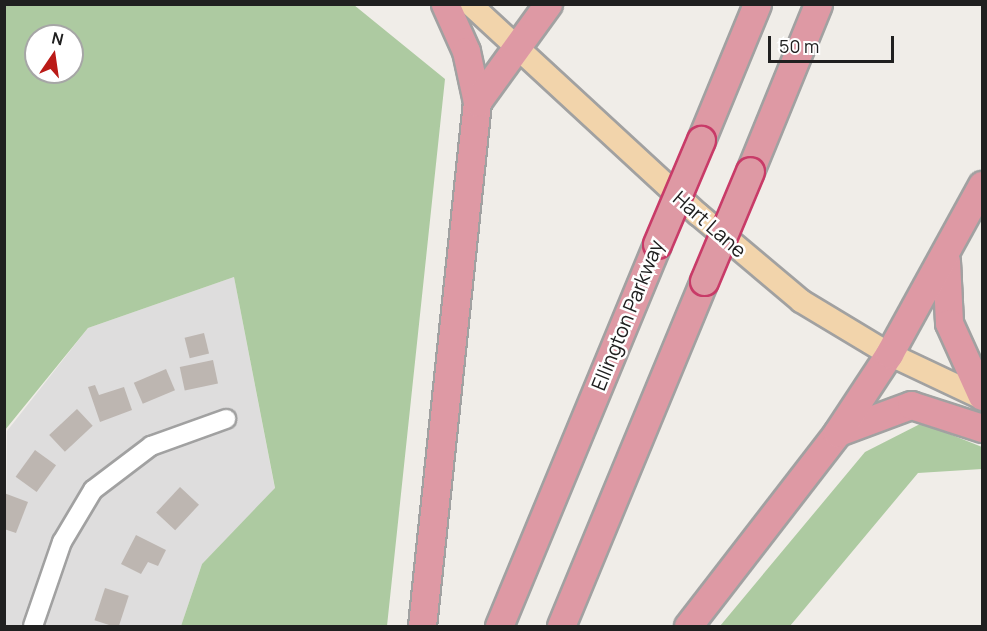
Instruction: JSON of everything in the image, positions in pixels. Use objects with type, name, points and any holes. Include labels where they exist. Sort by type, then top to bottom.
[{"type":"highway","points":[[423,627],[477,102],[466,51],[446,4]]},
{"type":"highway","points":[[477,102],[520,51],[548,4]]},
{"type":"highway","name":"Ellington Parkway","points":[[499,627],[757,4]]},
{"type":"highway","points":[[561,627],[818,4]]},
{"type":"highway","points":[[688,627],[837,433],[889,354],[947,256],[982,185]]},
{"type":"highway","points":[[947,256],[950,323],[982,397]]},
{"type":"highway","points":[[837,433],[911,405],[982,428]]},
{"type":"main road","name":"Hart Lane","points":[[470,4],[801,301],[889,354],[982,397]]},
{"type":"street","points":[[33,627],[62,542],[93,490],[151,446],[226,419]]},
{"type":"shaded area","points":[[234,277],[275,489],[202,564],[181,626],[5,626],[7,431],[88,328]]},
{"type":"green space","points":[[5,4],[354,5],[445,79],[387,626],[181,626],[202,564],[275,488],[234,277],[88,328],[5,430]]},
{"type":"green space","points":[[922,423],[982,447],[982,469],[918,473],[790,626],[720,626],[865,452]]},
{"type":"building","points":[[204,333],[209,353],[190,358],[185,338]]},
{"type":"building","points":[[213,360],[218,383],[185,391],[180,367]]},
{"type":"building","points":[[166,369],[175,390],[143,404],[134,383]]},
{"type":"building","points":[[95,385],[99,395],[124,387],[132,410],[100,422],[88,387]]},
{"type":"building","points":[[77,409],[93,426],[65,452],[49,435]]},
{"type":"building","points":[[35,450],[56,465],[37,492],[16,477]]},
{"type":"building","points":[[180,487],[199,505],[175,530],[156,513]]},
{"type":"building","points":[[4,493],[28,502],[16,533],[4,529]]},
{"type":"building","points":[[136,535],[166,550],[158,566],[148,562],[141,574],[121,564]]},
{"type":"building","points":[[105,588],[129,596],[119,626],[94,620]]}]
